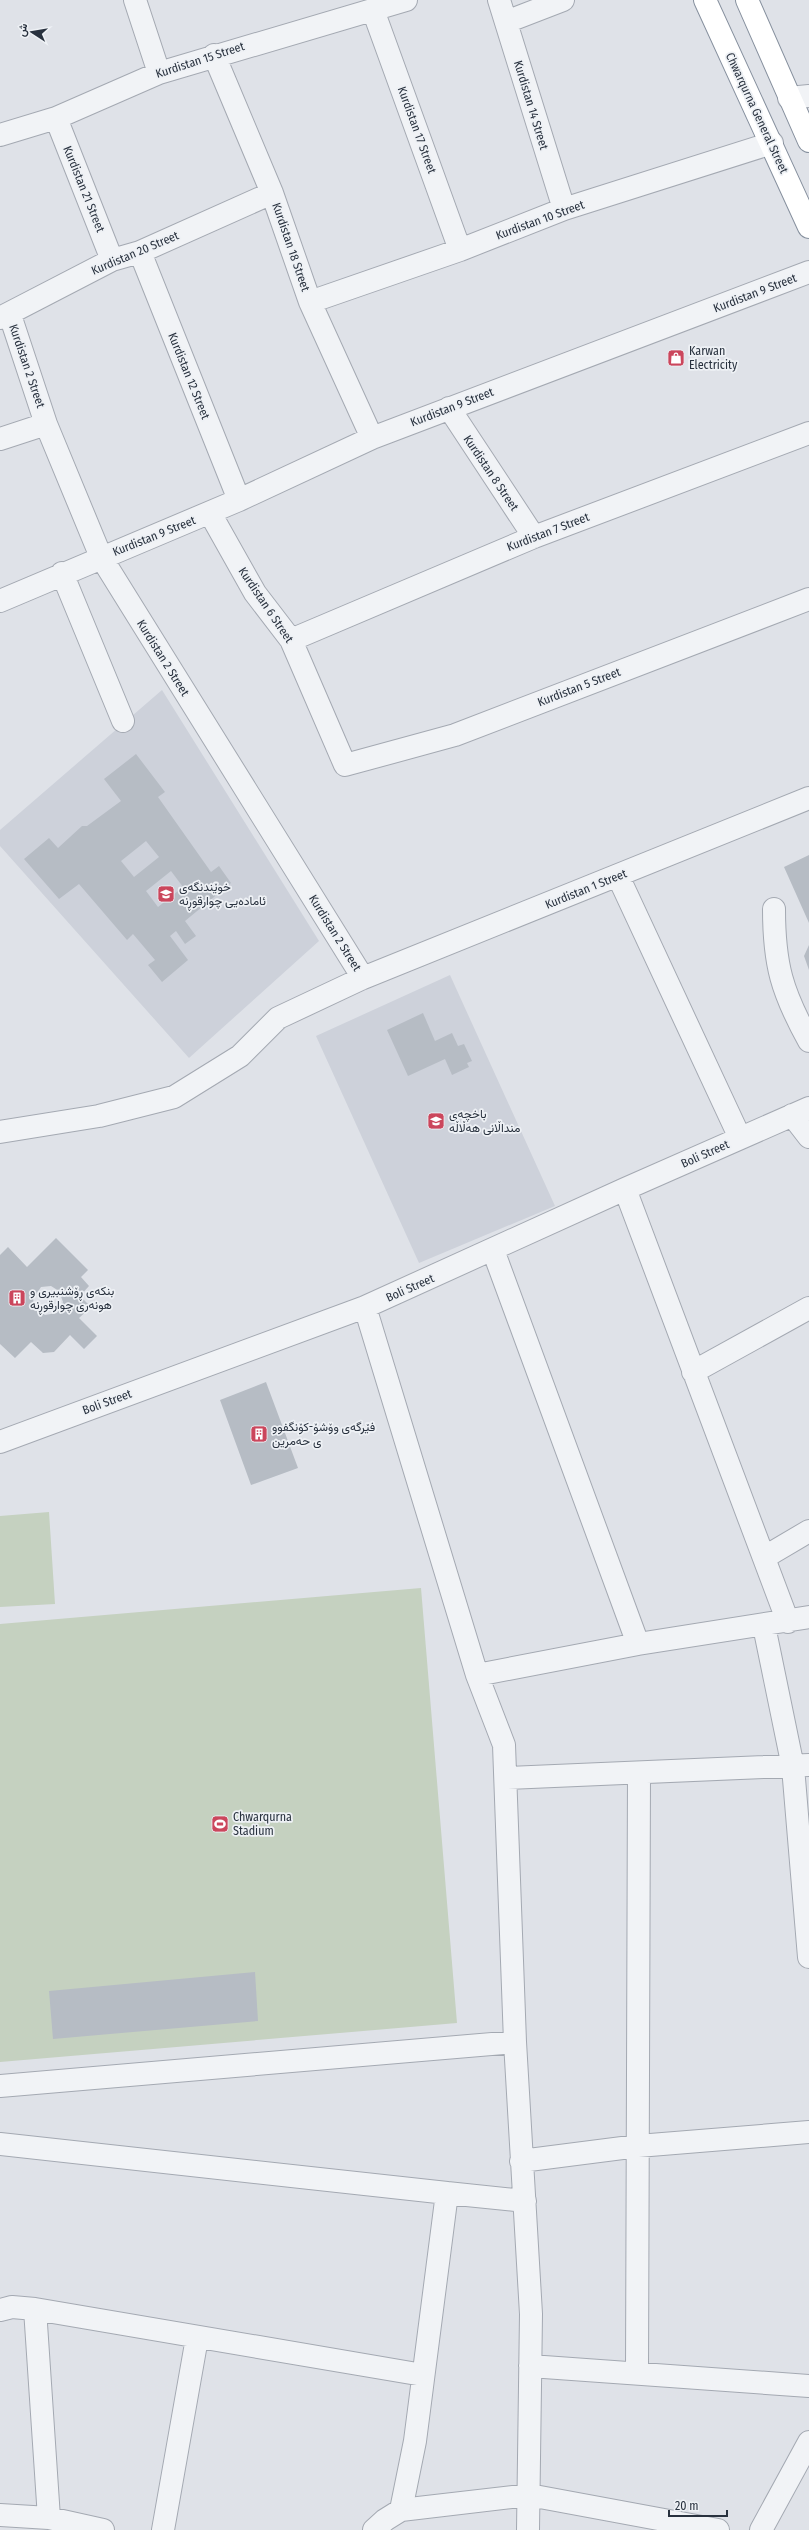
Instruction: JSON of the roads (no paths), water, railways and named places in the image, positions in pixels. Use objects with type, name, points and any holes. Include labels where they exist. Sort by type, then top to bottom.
[{"type":"highway","name":"Chwarqurna General Street","points":[[705,0],[772,143],[809,227]]},
{"type":"highway","points":[[747,0],[799,97],[809,141]]},
{"type":"street","points":[[135,0],[159,73]]},
{"type":"street","name":"Kurdistan 15 Street","points":[[0,135],[56,118],[159,73],[214,55],[406,0]]},
{"type":"street","name":"Kurdistan 14 Street","points":[[499,0],[564,209]]},
{"type":"street","points":[[506,22],[563,0]]},
{"type":"street","name":"Kurdistan 17 Street","points":[[373,10],[460,250]]},
{"type":"street","name":"Kurdistan 18 Street","points":[[214,55],[272,193],[310,302],[372,438]]},
{"type":"street","name":"Kurdistan 21 Street","points":[[56,118],[112,260]]},
{"type":"street","name":"Kurdistan 10 Street","points":[[310,302],[460,250],[564,209],[772,143]]},
{"type":"street","name":"Kurdistan 20 Street","points":[[5,316],[112,260],[140,252],[272,193]]},
{"type":"street","name":"Kurdistan 12 Street","points":[[140,252],[239,500]]},
{"type":"street","name":"Kurdistan 9 Street","points":[[0,601],[101,557],[210,513],[372,438],[809,272]]},
{"type":"street","name":"Kurdistan 2 Street","points":[[5,316],[46,424],[101,557],[363,978]]},
{"type":"street","name":"Kurdistan 8 Street","points":[[448,408],[534,537]]},
{"type":"street","points":[[0,439],[46,424]]},
{"type":"street","name":"Kurdistan 7 Street","points":[[291,640],[534,537],[809,433]]},
{"type":"street","name":"Kurdistan 6 Street","points":[[210,513],[255,593],[291,640],[345,766]]},
{"type":"street","points":[[62,574],[123,721]]},
{"type":"street","name":"Kurdistan 5 Street","points":[[345,766],[455,735],[809,599]]},
{"type":"street","name":"Kurdistan 1 Street","points":[[0,1132],[99,1116],[174,1097],[240,1056],[278,1018],[363,978],[809,798]]},
{"type":"street","points":[[618,876],[740,1138]]},
{"type":"street","points":[[774,909],[774,948],[783,989],[809,1041]]},
{"type":"street","points":[[801,1112],[809,1136]]},
{"type":"street","name":"Boli Street","points":[[0,1442],[366,1308],[625,1189],[801,1112]]},
{"type":"street","points":[[477,1675],[638,1644],[764,1626],[799,1619],[765,1556],[693,1372],[625,1189]]},
{"type":"street","points":[[493,1250],[638,1644]]},
{"type":"street","points":[[366,1308],[477,1675],[504,1746],[507,1778],[515,2042],[531,2314],[528,2530]]},
{"type":"street","points":[[693,1372],[809,1308]]},
{"type":"street","points":[[765,1556],[809,1531]]},
{"type":"street","points":[[764,1626],[801,1766],[809,1957]]},
{"type":"street","points":[[507,1778],[639,1774],[801,1766]]},
{"type":"street","points":[[637,2372],[639,1774]]},
{"type":"street","points":[[0,2086],[515,2042]]},
{"type":"street","points":[[521,2161],[638,2146],[809,2132]]},
{"type":"street","points":[[0,2144],[525,2201]]},
{"type":"street","points":[[401,2510],[415,2441],[447,2193]]},
{"type":"street","points":[[0,2310],[12,2308],[35,2309],[197,2338],[423,2375]]},
{"type":"street","points":[[35,2309],[49,2518]]},
{"type":"street","points":[[162,2530],[197,2338]]},
{"type":"street","points":[[530,2366],[637,2372],[809,2386]]},
{"type":"street","points":[[761,2530],[809,2442]]},
{"type":"street","points":[[374,2530],[385,2520],[401,2510],[529,2495],[718,2530]]},
{"type":"street","points":[[0,2515],[49,2518],[103,2530]]},
{"type":"place","name":"Karwan Electricity","points":[[676,358]]},
{"type":"place","name":"خوێندنگەی ئامادەیی چوارقوڕنە","points":[[166,894]]},
{"type":"place","name":"باخچەی منداڵانی هەڵاڵە","points":[[436,1121]]},
{"type":"place","name":"بنکەی ڕۆشنبیری و هونەری چوارقوڕنە","points":[[17,1298]]},
{"type":"place","name":"فێرگەی وۆشۆ-کۆنگفوو ی حەمرین","points":[[259,1434]]},
{"type":"place","name":"Chwarqurna Stadium","points":[[220,1824]]}]
